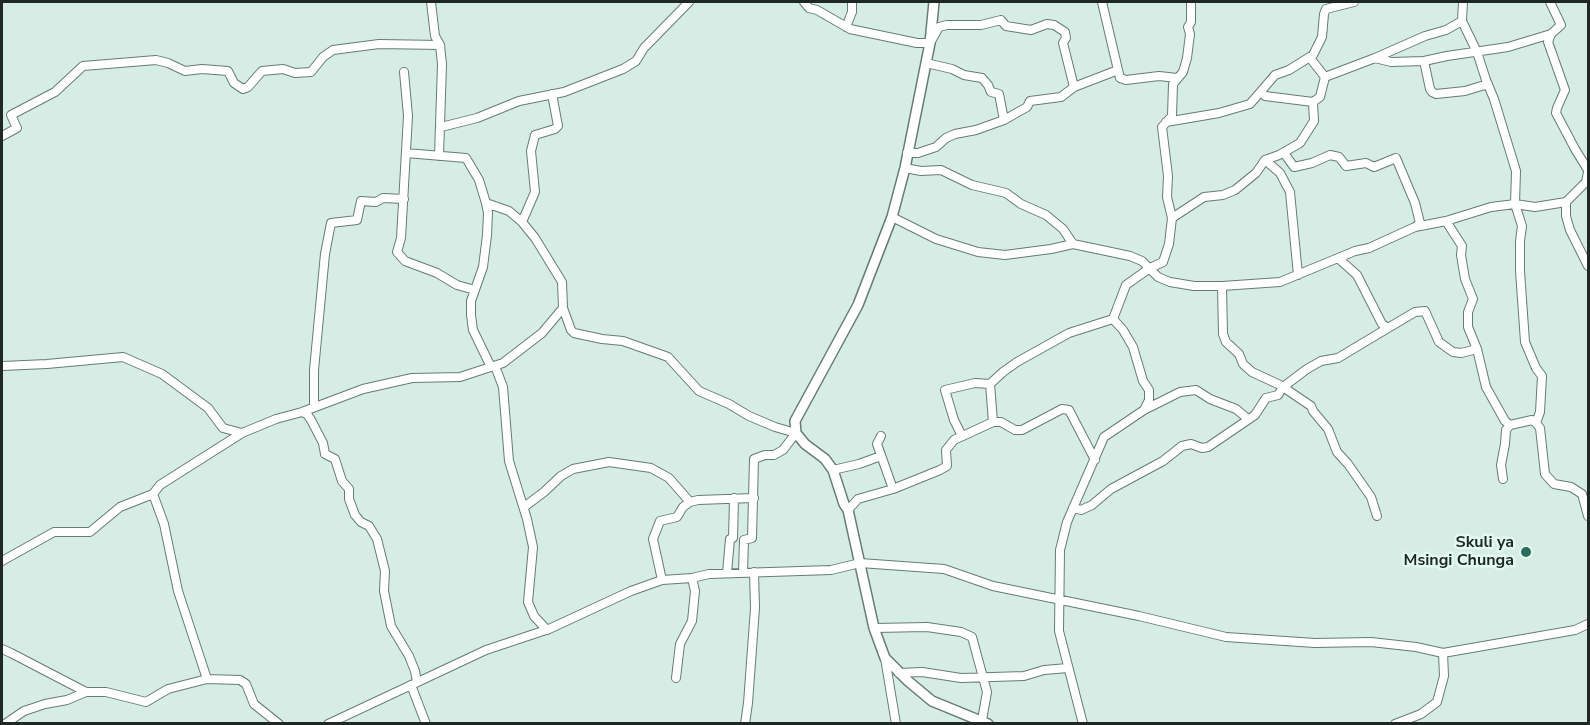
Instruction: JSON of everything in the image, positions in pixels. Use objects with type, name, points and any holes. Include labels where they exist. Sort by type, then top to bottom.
[{"type":"street","points":[[431,2],[435,36],[440,45],[442,64],[439,156]]},
{"type":"street","points":[[441,127],[477,118],[519,101],[564,92],[622,69],[636,61],[644,48],[689,2]]},
{"type":"street","points":[[804,2],[809,8],[817,10],[846,27],[917,43],[930,43]]},
{"type":"street","points":[[846,27],[852,12],[852,2]]},
{"type":"street","points":[[743,573],[744,540],[752,538],[754,459],[765,454],[774,455],[783,450],[796,433],[795,421],[852,317],[867,285],[892,218],[905,168],[930,43],[934,2]]},
{"type":"street","points":[[1102,2],[1120,78],[1126,80],[1159,76],[1177,78]]},
{"type":"street","points":[[1113,319],[1126,285],[1163,262],[1169,244],[1172,218],[1167,196],[1168,176],[1162,127],[1172,116],[1173,84],[1184,72],[1191,2]]},
{"type":"street","points":[[1166,122],[1250,105],[1275,75],[1311,58],[1322,37],[1326,9],[1354,2]]},
{"type":"street","points":[[1463,2],[1462,21],[1477,52],[1494,99],[1516,171],[1515,204],[1522,233],[1520,271],[1525,342],[1542,376],[1540,412],[1536,423]]},
{"type":"street","points":[[1375,58],[1391,62],[1424,62],[1447,56],[1508,47],[1551,34],[1561,25],[1550,2]]},
{"type":"street","points":[[930,43],[939,27],[947,25],[981,25],[1001,20],[1006,26],[1031,30],[1047,24],[1054,25],[1065,32],[1066,38],[1063,43],[1074,87]]},
{"type":"street","points":[[1325,77],[1425,36],[1446,30],[1462,21]]},
{"type":"street","points":[[892,218],[936,239],[978,252],[1005,255],[1073,244],[1131,256],[1142,261],[1158,277],[1170,282],[1194,286],[1222,286],[1280,282],[1369,248],[1415,227],[1446,221],[1491,207],[1515,204],[1535,207],[1566,202],[1586,182],[1588,171],[1556,113],[1565,90],[1548,42],[1551,34]]},
{"type":"street","points":[[2,136],[16,128],[11,115],[55,92],[83,66],[156,60],[185,71],[202,69],[228,71],[234,83],[243,89],[248,87],[262,71],[283,69],[295,73],[311,72],[323,57],[333,50],[379,44],[440,45]]},
{"type":"street","points":[[1311,58],[1325,77]]},
{"type":"street","points":[[1424,62],[1430,88],[1436,94],[1466,91],[1488,84]]},
{"type":"street","points":[[926,63],[982,78],[991,92],[999,94],[1004,120]]},
{"type":"street","points":[[907,153],[918,153],[936,147],[955,134],[976,130],[1004,120],[1027,107],[1030,101],[1061,97],[1074,87],[1118,70]]},
{"type":"street","points":[[404,72],[408,116],[401,238],[397,247],[399,256],[405,261],[437,273],[458,285],[475,290]]},
{"type":"street","points":[[1261,92],[1265,96],[1313,102],[1320,97],[1325,77]]},
{"type":"street","points":[[522,222],[535,192],[531,151],[535,135],[558,126],[552,94]]},
{"type":"street","points":[[1172,218],[1204,197],[1223,195],[1235,190],[1256,173],[1265,160],[1284,153],[1300,143],[1314,121],[1313,102]]},
{"type":"street","points":[[406,153],[466,158],[479,180],[488,213],[483,267],[471,301],[473,330],[503,387],[508,461],[524,507],[533,547],[528,602],[534,616],[547,630]]},
{"type":"street","points":[[1284,153],[1294,167],[1312,163],[1330,155],[1339,157],[1346,166],[1366,164],[1374,166],[1396,158],[1420,223],[1415,227]]},
{"type":"street","points":[[1265,160],[1280,172],[1290,192],[1298,275]]},
{"type":"street","points":[[905,168],[921,171],[941,170],[972,185],[1006,193],[1021,204],[1046,215],[1063,229],[1073,244]]},
{"type":"street","points":[[314,407],[314,370],[325,254],[331,223],[357,220],[361,201],[376,202],[383,198],[404,199]]},
{"type":"street","points":[[1566,202],[1566,216],[1570,230],[1588,266]]},
{"type":"street","points":[[486,204],[509,211],[535,238],[562,282],[563,308],[574,333],[623,341],[668,357],[699,391],[709,393],[766,424],[796,433],[805,444],[825,459],[833,470],[848,510],[874,627],[885,658],[896,723]]},
{"type":"street","points":[[1446,221],[1462,246],[1461,255],[1465,279],[1473,299],[1468,312],[1468,327],[1490,395],[1510,425]]},
{"type":"street","points":[[1338,258],[1357,275],[1382,324],[1388,328]]},
{"type":"street","points":[[1222,286],[1223,334],[1226,342],[1239,354],[1243,364],[1251,372],[1307,401],[1324,422],[1337,452],[1356,474],[1374,502],[1377,516]]},
{"type":"street","points":[[2,561],[54,532],[90,532],[120,507],[153,494],[160,485],[242,433],[276,419],[302,412],[363,389],[412,378],[460,377],[503,363],[542,333],[563,308]]},
{"type":"street","points":[[1073,508],[1081,510],[1092,505],[1111,489],[1163,461],[1182,447],[1191,444],[1202,448],[1208,447],[1260,409],[1266,398],[1278,395],[1283,387],[1321,361],[1338,358],[1415,312],[1425,311],[1439,342],[1453,352],[1461,353],[1477,349]]},
{"type":"street","points":[[962,436],[954,420],[945,390],[975,383],[990,384],[1017,362],[1069,333],[1113,319]]},
{"type":"street","points":[[1113,319],[1133,347],[1143,381],[1149,390],[1149,400],[1144,410]]},
{"type":"street","points":[[2,366],[123,357],[162,374],[208,408],[223,428],[242,433]]},
{"type":"street","points":[[990,384],[993,422]]},
{"type":"street","points":[[1083,723],[1059,631],[1060,550],[1073,508],[1104,437],[1144,410],[1180,392],[1196,390],[1210,399],[1236,409],[1248,419]]},
{"type":"street","points":[[848,510],[858,500],[940,470],[946,466],[946,450],[954,440],[993,422],[1001,422],[1015,430],[1022,430],[1062,409],[1069,410],[1095,460]]},
{"type":"street","points":[[302,412],[307,414],[311,420],[323,443],[325,454],[335,459],[342,481],[349,489],[349,499],[355,515],[369,526],[377,539],[385,571],[384,591],[391,626],[416,671],[414,684],[426,723]]},
{"type":"street","points":[[1503,478],[1501,465],[1506,430],[1510,425],[1532,420],[1540,428],[1545,474],[1554,483],[1570,487],[1582,494],[1588,516]]},
{"type":"street","points":[[881,436],[877,444],[893,489]]},
{"type":"street","points":[[833,470],[881,456]]},
{"type":"street","points":[[524,507],[561,476],[573,469],[609,462],[651,468],[669,478],[690,502]]},
{"type":"street","points":[[153,494],[164,524],[178,591],[207,679]]},
{"type":"street","points":[[727,573],[729,539],[733,538],[734,498]]},
{"type":"street","points":[[662,580],[653,539],[660,521],[677,517],[690,502],[754,498]]},
{"type":"street","points":[[328,723],[486,650],[547,630],[612,599],[662,580],[692,578],[709,574],[831,570],[860,563],[944,569],[993,586],[1139,616],[1226,637],[1315,643],[1371,642],[1416,647],[1443,653],[1575,630],[1588,624]]},
{"type":"street","points":[[745,723],[755,609],[754,572]]},
{"type":"street","points":[[676,678],[680,644],[692,621],[695,591],[692,578]]},
{"type":"street","points":[[874,627],[927,627],[961,632],[972,637],[987,692],[985,722],[932,701],[885,658]]},
{"type":"street","points":[[2,649],[86,692]]},
{"type":"street","points":[[1395,723],[1412,721],[1437,702],[1444,676],[1443,653]]},
{"type":"street","points":[[899,673],[922,672],[961,678],[1024,676],[1044,670],[1068,668]]},
{"type":"street","points":[[5,723],[24,711],[67,700],[86,692],[106,692],[146,702],[168,690],[207,679],[240,680],[246,684],[254,704],[279,723]]},
{"type":"place","name":"Skuli ya Msingi Chunga","points":[[1526,552]]}]
